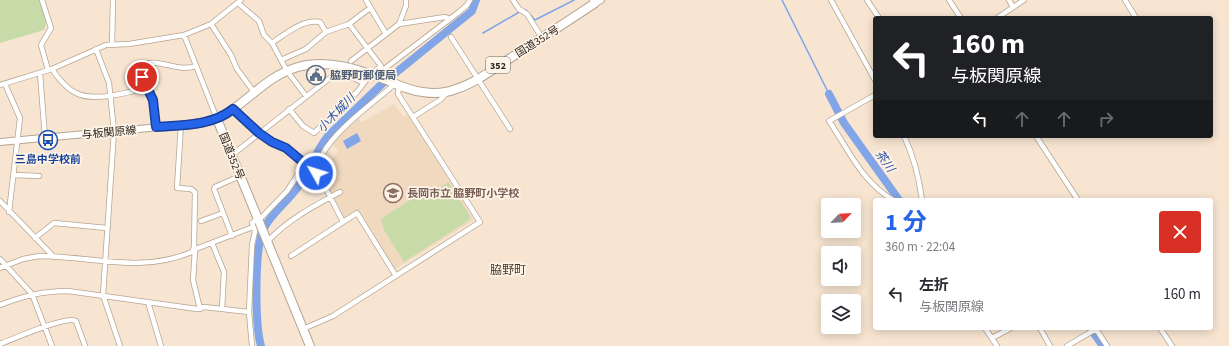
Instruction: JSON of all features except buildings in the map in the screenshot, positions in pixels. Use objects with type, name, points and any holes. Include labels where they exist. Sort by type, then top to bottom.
[{"type":"highway","name":"国道352号","points":[[310,346],[266,240],[257,222],[217,119],[233,109],[269,81],[287,71],[306,65],[330,64],[346,66],[376,74],[395,84],[424,92],[448,92],[477,79],[597,1]]},
{"type":"main road","name":"与板関原線","points":[[0,142],[182,125],[217,119]]},
{"type":"street","points":[[42,0],[51,28],[41,45],[50,69],[64,83],[78,94],[110,96],[147,87]]},
{"type":"street","points":[[112,44],[114,0]]},
{"type":"street","points":[[366,0],[386,34]]},
{"type":"street","points":[[399,24],[406,6],[406,0]]},
{"type":"street","points":[[376,74],[464,8],[470,0]]},
{"type":"street","points":[[513,0],[519,9],[527,14],[542,38]]},
{"type":"street","points":[[831,0],[873,76]]},
{"type":"street","points":[[867,0],[878,16]]},
{"type":"street","points":[[949,0],[960,16]]},
{"type":"street","points":[[1008,0],[1013,7]]},
{"type":"street","points":[[1000,16],[1024,0]]},
{"type":"street","points":[[1124,0],[1135,16]]},
{"type":"street","points":[[10,212],[20,118],[2,85],[40,73],[96,48],[112,44],[137,43],[184,35],[211,24],[240,2],[259,21],[264,35],[272,43],[287,71],[306,96]]},
{"type":"street","points":[[281,60],[306,49],[326,32],[349,24],[370,8]]},
{"type":"street","points":[[351,61],[399,24],[445,17],[449,19]]},
{"type":"street","points":[[272,43],[301,25],[314,22],[320,22],[326,32]]},
{"type":"street","points":[[211,24],[231,55],[236,69],[254,92]]},
{"type":"street","points":[[349,24],[381,66],[376,74]]},
{"type":"street","points":[[184,35],[217,119]]},
{"type":"street","points":[[451,37],[510,129]]},
{"type":"street","points":[[96,48],[104,66],[109,83],[114,131],[103,295],[120,346]]},
{"type":"street","points":[[156,127],[153,100],[141,72],[142,65],[146,62],[188,69],[196,66]]},
{"type":"street","points":[[232,155],[289,109],[336,72],[365,81],[357,92],[314,133],[303,126],[289,109]]},
{"type":"street","points":[[40,73],[45,138]]},
{"type":"street","points":[[303,329],[325,321],[480,222],[398,94],[395,84],[349,124],[331,143],[322,156],[316,173]]},
{"type":"street","points":[[413,117],[440,100],[448,92]]},
{"type":"street","points":[[873,96],[829,121],[856,164],[872,185],[890,198]]},
{"type":"street","points":[[233,109],[259,133],[272,142],[286,148],[320,177],[343,222]]},
{"type":"street","points":[[182,125],[176,188],[191,189],[195,192],[196,249],[193,280],[200,309]]},
{"type":"street","points":[[905,138],[912,152],[918,170],[922,198]]},
{"type":"street","points":[[1037,138],[1077,198]]},
{"type":"street","points":[[0,268],[39,256],[147,264],[175,258],[232,236],[257,222],[287,191],[299,173],[303,163]]},
{"type":"street","points":[[14,175],[39,176]]},
{"type":"street","points":[[232,236],[214,189],[215,187],[240,176]]},
{"type":"street","points":[[266,240],[282,227],[340,192]]},
{"type":"street","points":[[0,201],[54,257]]},
{"type":"street","points":[[201,221],[223,213]]},
{"type":"street","points":[[291,256],[357,213],[396,276]]},
{"type":"street","points":[[252,346],[249,312],[252,245],[257,222]]},
{"type":"street","points":[[35,238],[54,223],[107,228]]},
{"type":"street","points":[[212,244],[224,272],[222,309]]},
{"type":"street","points":[[0,259],[32,294],[52,346]]},
{"type":"street","points":[[0,304],[32,294],[49,291],[68,291],[200,309],[204,307],[249,312]]},
{"type":"street","points":[[148,302],[161,346]]},
{"type":"street","points":[[0,344],[68,319],[75,320],[85,346]]},
{"type":"street","points":[[986,330],[997,346]]},
{"type":"street","points":[[992,338],[1007,330]]},
{"type":"street","points":[[1041,330],[1050,346]]},
{"type":"street","points":[[1067,346],[1094,330]]},
{"type":"street","points":[[1097,330],[1107,346]]},
{"type":"street","points":[[1161,330],[1172,346]]},
{"type":"shaded area","name":"長岡市立 脇野町小学校","points":[[394,104],[403,116],[409,115],[474,220],[395,269],[358,210],[343,219],[321,175],[338,151],[333,144],[341,134],[358,118],[362,122]]},
{"type":"green space","points":[[0,0],[40,0],[46,19],[44,30],[0,43]]},
{"type":"green space","points":[[448,182],[470,216],[469,220],[404,262],[384,230],[381,219],[415,197],[425,197]]},
{"type":"water","points":[[357,133],[361,141],[347,149],[343,141]]},
{"type":"waterway","name":"小木城川","points":[[261,346],[256,286],[258,252],[264,228],[296,190],[328,136],[382,84],[472,11],[476,0]]},
{"type":"waterway","points":[[526,10],[535,20],[574,0]]},
{"type":"waterway","points":[[782,0],[829,94]]},
{"type":"waterway","points":[[483,33],[521,11]]},
{"type":"waterway","name":"茶川","points":[[829,94],[844,123],[898,198]]},
{"type":"waterway","name":"茶川","points":[[1091,330],[1103,346]]},
{"type":"place","name":"脇野町郵便局","points":[[316,75]]},
{"type":"place","name":"三島中学校前","points":[[48,140]]},
{"type":"place","name":"長岡市立 脇野町小学校","points":[[393,193]]},
{"type":"district","name":"脇野町","points":[[508,270]]},
{"type":"route","points":[[142,77],[153,100],[156,127],[210,121],[224,116],[233,109],[259,133],[272,142],[286,148],[316,173]]}]
